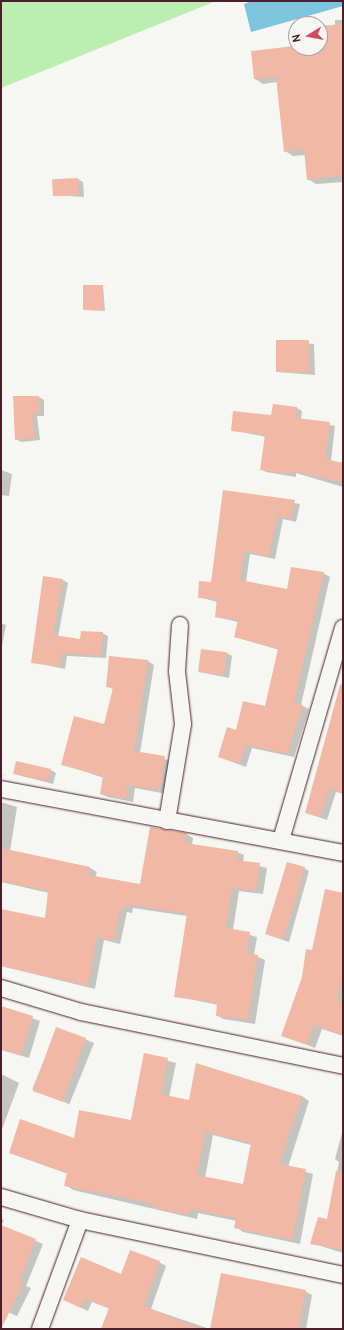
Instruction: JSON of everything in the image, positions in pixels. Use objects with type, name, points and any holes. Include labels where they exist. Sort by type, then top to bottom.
[{"type":"street","points":[[167,822],[183,724],[177,671],[180,625]]},
{"type":"street","points":[[281,840],[343,628]]},
{"type":"street","points":[[1,789],[167,822],[281,840],[343,853]]},
{"type":"street","points":[[1,988],[81,1012],[343,1066]]},
{"type":"street","points":[[1,1197],[80,1220],[343,1275]]},
{"type":"street","points":[[40,1329],[80,1220]]},
{"type":"green space","points":[[1,1],[216,1],[1,88]]},
{"type":"water","points":[[252,1],[343,1],[343,6],[308,16],[288,16],[288,22],[251,32],[244,4]]},
{"type":"building","points":[[343,24],[343,175],[307,180],[304,149],[284,152],[276,77],[254,79],[251,51],[288,47],[288,56],[328,56],[328,25]]},
{"type":"building","points":[[78,178],[79,195],[53,196],[52,179]]},
{"type":"building","points":[[83,285],[103,285],[103,310],[83,310]]},
{"type":"building","points":[[276,340],[309,340],[309,372],[276,372]]},
{"type":"building","points":[[13,396],[39,396],[39,414],[32,414],[35,438],[15,440]]},
{"type":"building","points":[[273,404],[297,407],[296,418],[330,422],[325,459],[343,463],[343,482],[291,471],[291,474],[260,470],[265,435],[231,431],[233,411],[271,415]]},
{"type":"building","points":[[223,490],[295,500],[290,519],[277,516],[269,556],[244,551],[240,580],[287,589],[291,567],[324,572],[294,703],[303,705],[287,754],[246,745],[240,764],[218,757],[227,727],[236,730],[243,701],[265,706],[278,649],[234,637],[238,620],[215,617],[217,599],[198,598],[199,581],[211,582]]},
{"type":"building","points":[[43,576],[63,579],[53,635],[80,639],[81,631],[103,632],[101,656],[62,653],[60,667],[31,663]]},
{"type":"building","points":[[201,649],[227,652],[224,675],[198,672]]},
{"type":"building","points":[[109,656],[148,660],[134,751],[165,756],[160,790],[128,785],[126,799],[100,794],[103,776],[61,765],[74,716],[104,724],[113,688],[106,687]]},
{"type":"building","points":[[340,685],[343,686],[343,793],[329,789],[320,817],[305,813]]},
{"type":"building","points":[[16,761],[51,769],[48,782],[13,774]]},
{"type":"building","points":[[150,827],[187,833],[185,843],[238,851],[236,860],[260,863],[256,891],[232,888],[226,928],[250,932],[247,953],[258,955],[248,1020],[216,1016],[217,1003],[174,997],[187,914],[126,904],[125,910],[120,909],[114,941],[97,937],[88,986],[1,966],[1,909],[45,918],[48,891],[1,881],[1,848],[90,867],[89,875],[140,884]]},
{"type":"building","points":[[287,862],[305,867],[284,938],[279,938],[265,934]]},
{"type":"building","points":[[325,889],[343,893],[343,973],[337,1000],[343,1002],[343,1035],[314,1025],[307,1045],[281,1036],[302,977],[306,949],[312,950]]},
{"type":"building","points":[[1,1006],[33,1016],[21,1055],[1,1049]]},
{"type":"building","points":[[56,1027],[86,1038],[63,1102],[33,1091]]},
{"type":"building","points":[[144,1053],[168,1058],[161,1094],[189,1100],[196,1063],[302,1096],[279,1164],[306,1169],[292,1240],[234,1228],[236,1218],[190,1209],[189,1215],[153,1208],[154,1204],[64,1186],[67,1173],[9,1153],[20,1119],[74,1138],[79,1110],[131,1120]],"holes":[[[205,1132],[251,1143],[243,1184],[197,1175]]]},
{"type":"building","points":[[336,1171],[343,1172],[343,1250],[310,1244],[318,1217],[327,1219]]},
{"type":"building","points":[[1,1225],[36,1239],[20,1281],[24,1283],[1,1329]]},
{"type":"building","points":[[130,1250],[160,1261],[144,1306],[200,1329],[101,1329],[109,1308],[85,1299],[81,1308],[63,1300],[81,1257],[121,1274]]},
{"type":"building","points":[[221,1273],[306,1290],[298,1329],[210,1329]]}]
